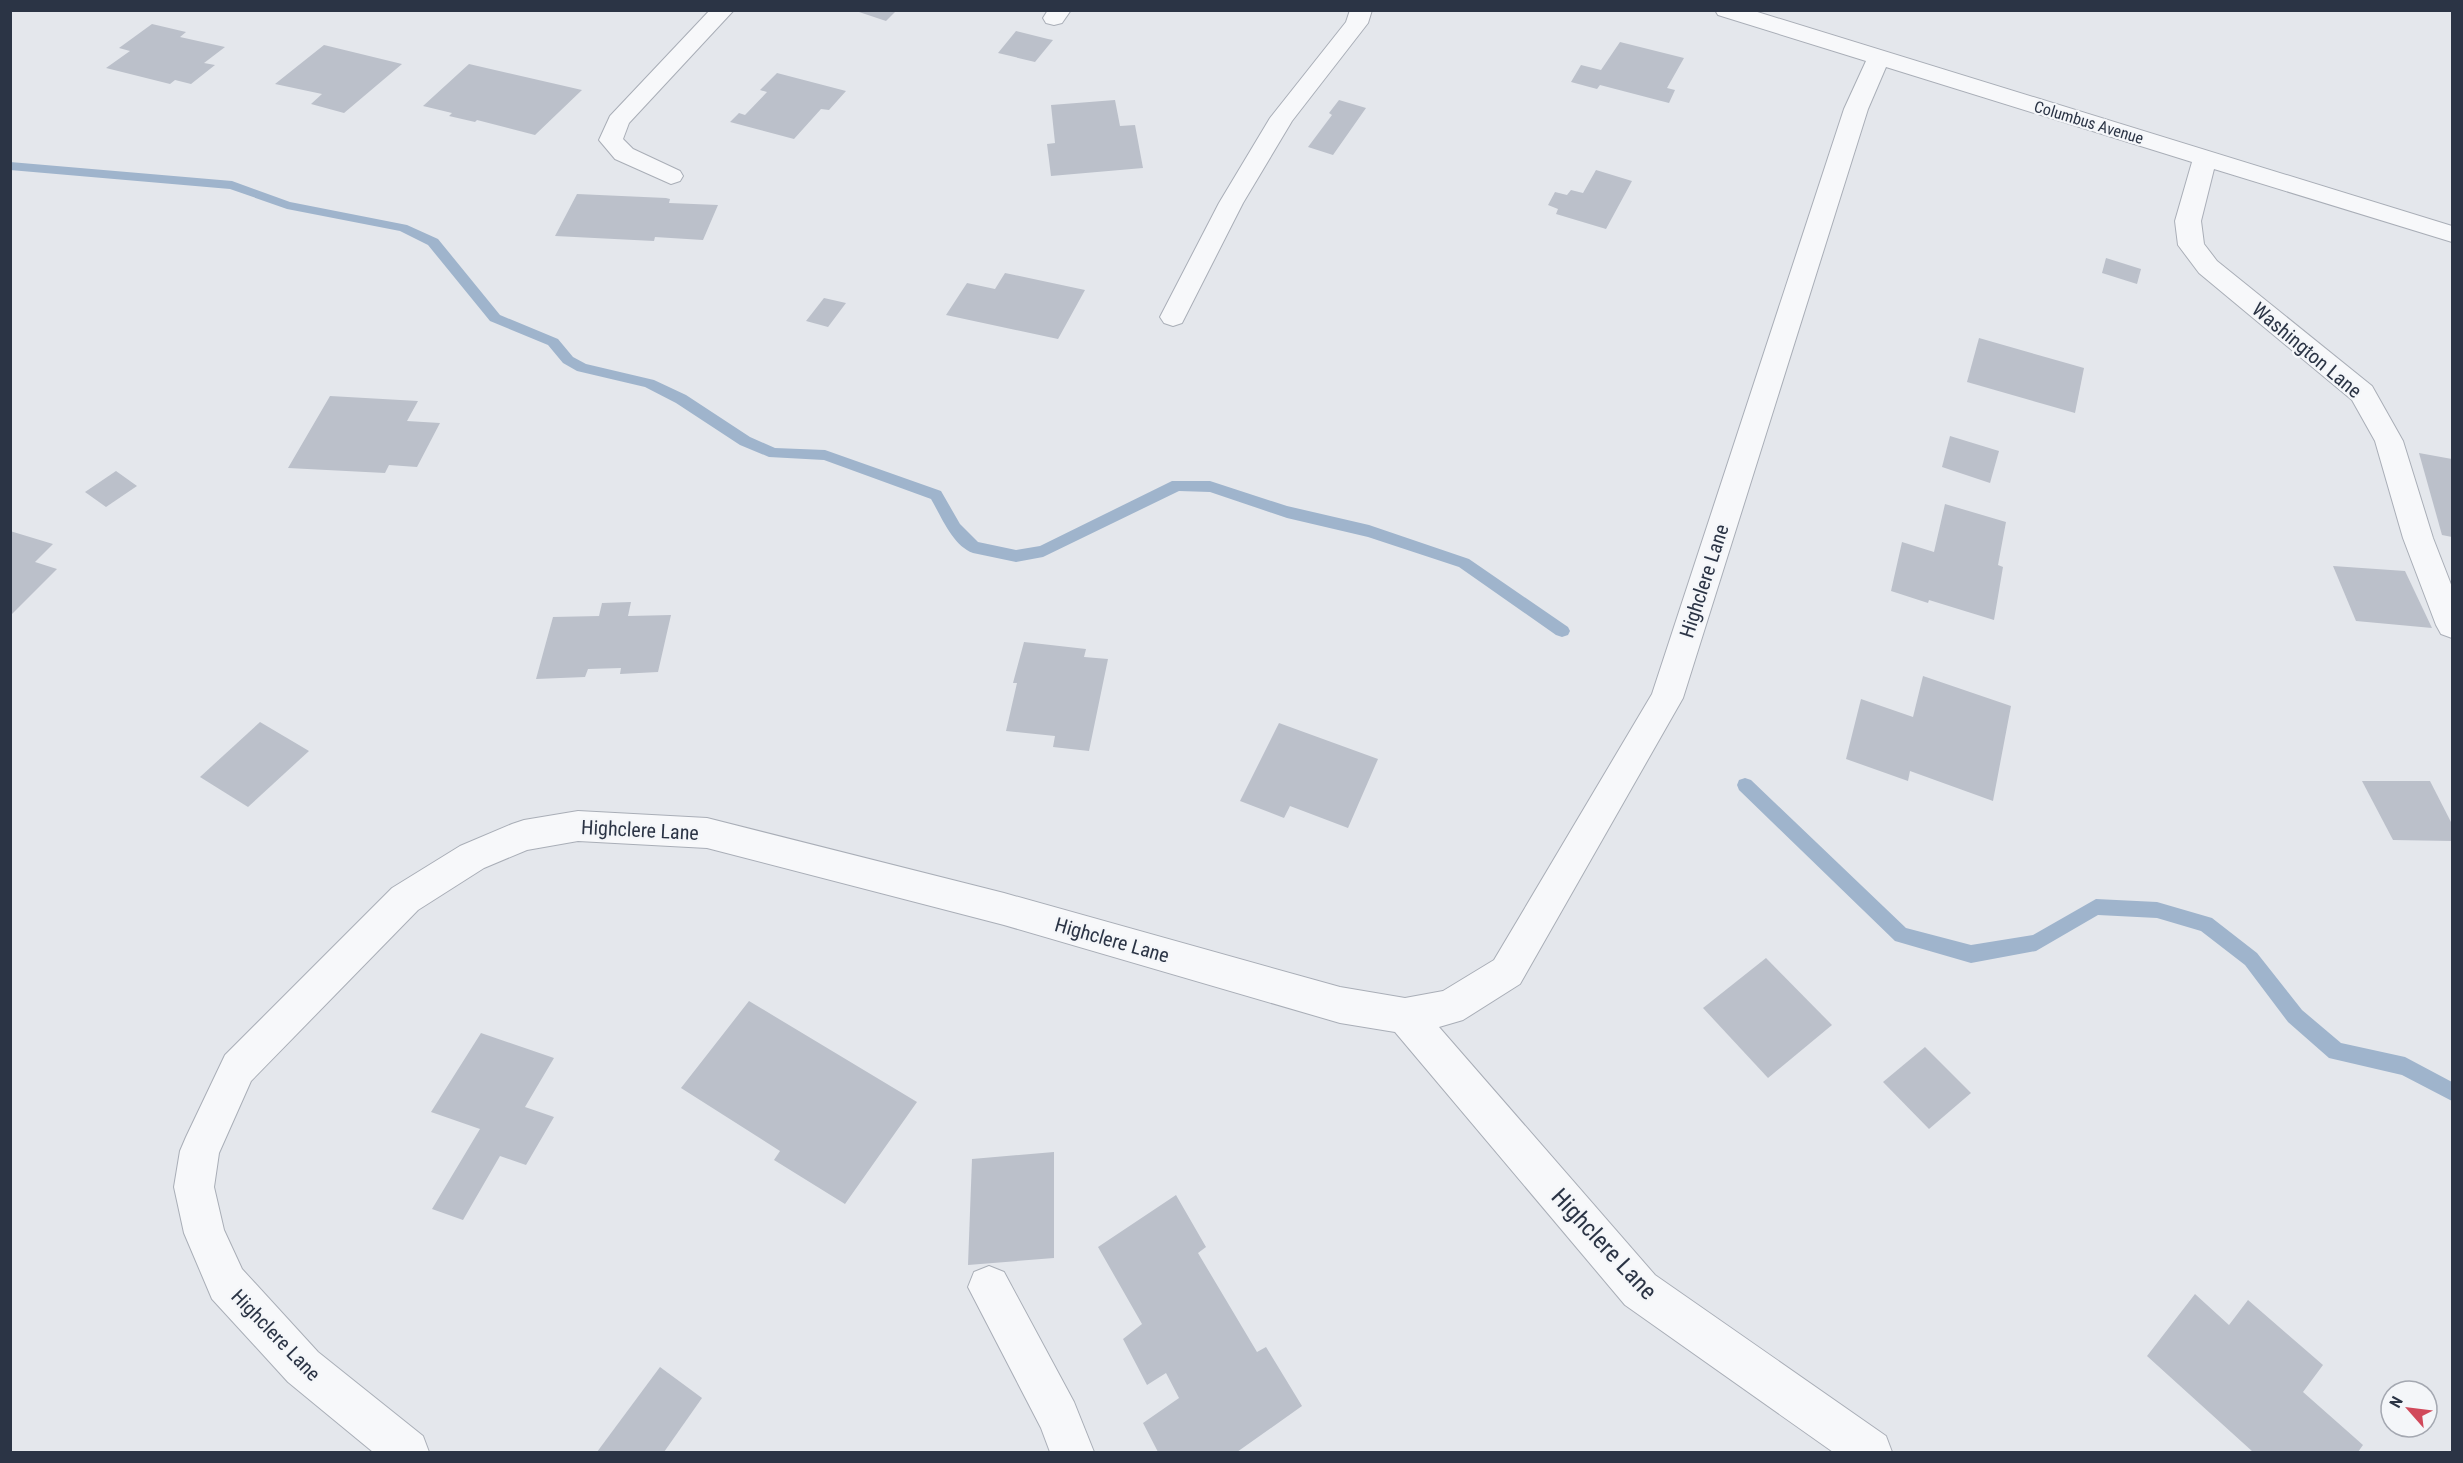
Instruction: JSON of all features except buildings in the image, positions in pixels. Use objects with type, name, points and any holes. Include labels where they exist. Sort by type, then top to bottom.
[{"type":"street","points":[[671,176],[624,154],[611,140],[618,121],[723,10]]},
{"type":"street","points":[[1173,317],[1231,203],[1282,118],[1357,22],[1360,10]]},
{"type":"street","name":"Columbus Avenue","points":[[1726,10],[2452,234]]},
{"type":"street","name":"Highclere Lane","points":[[407,1452],[303,1367],[227,1284],[204,1233],[194,1187],[200,1151],[238,1068],[405,898],[472,857],[524,836],[578,826],[707,833],[1005,909],[1340,1005],[1405,1016],[1450,1007],[1507,972],[1667,698],[1852,121],[1879,57]]},
{"type":"street","name":"Washington Lane","points":[[2205,158],[2188,221],[2191,245],[2208,267],[2362,393],[2389,441],[2418,538],[2452,625]]},
{"type":"street","name":"Highclere Lane","points":[[1405,1016],[1640,1290],[1870,1452]]},
{"type":"street","points":[[989,1287],[1059,1417],[1072,1452]]},
{"type":"waterway","points":[[10,166],[232,185],[287,205],[403,228],[433,242],[495,318],[553,342],[568,360],[582,368],[649,383],[681,399],[745,441],[774,453],[825,455],[936,495],[955,528],[973,547],[1016,556],[1043,551],[1177,485],[1210,487],[1287,512],[1369,531],[1464,563],[1562,631]]},
{"type":"waterway","points":[[1745,785],[1901,935],[1971,954],[2036,943],[2096,907],[2157,910],[2206,924],[2251,959],[2295,1016],[2336,1051],[2405,1066],[2452,1092]]}]
